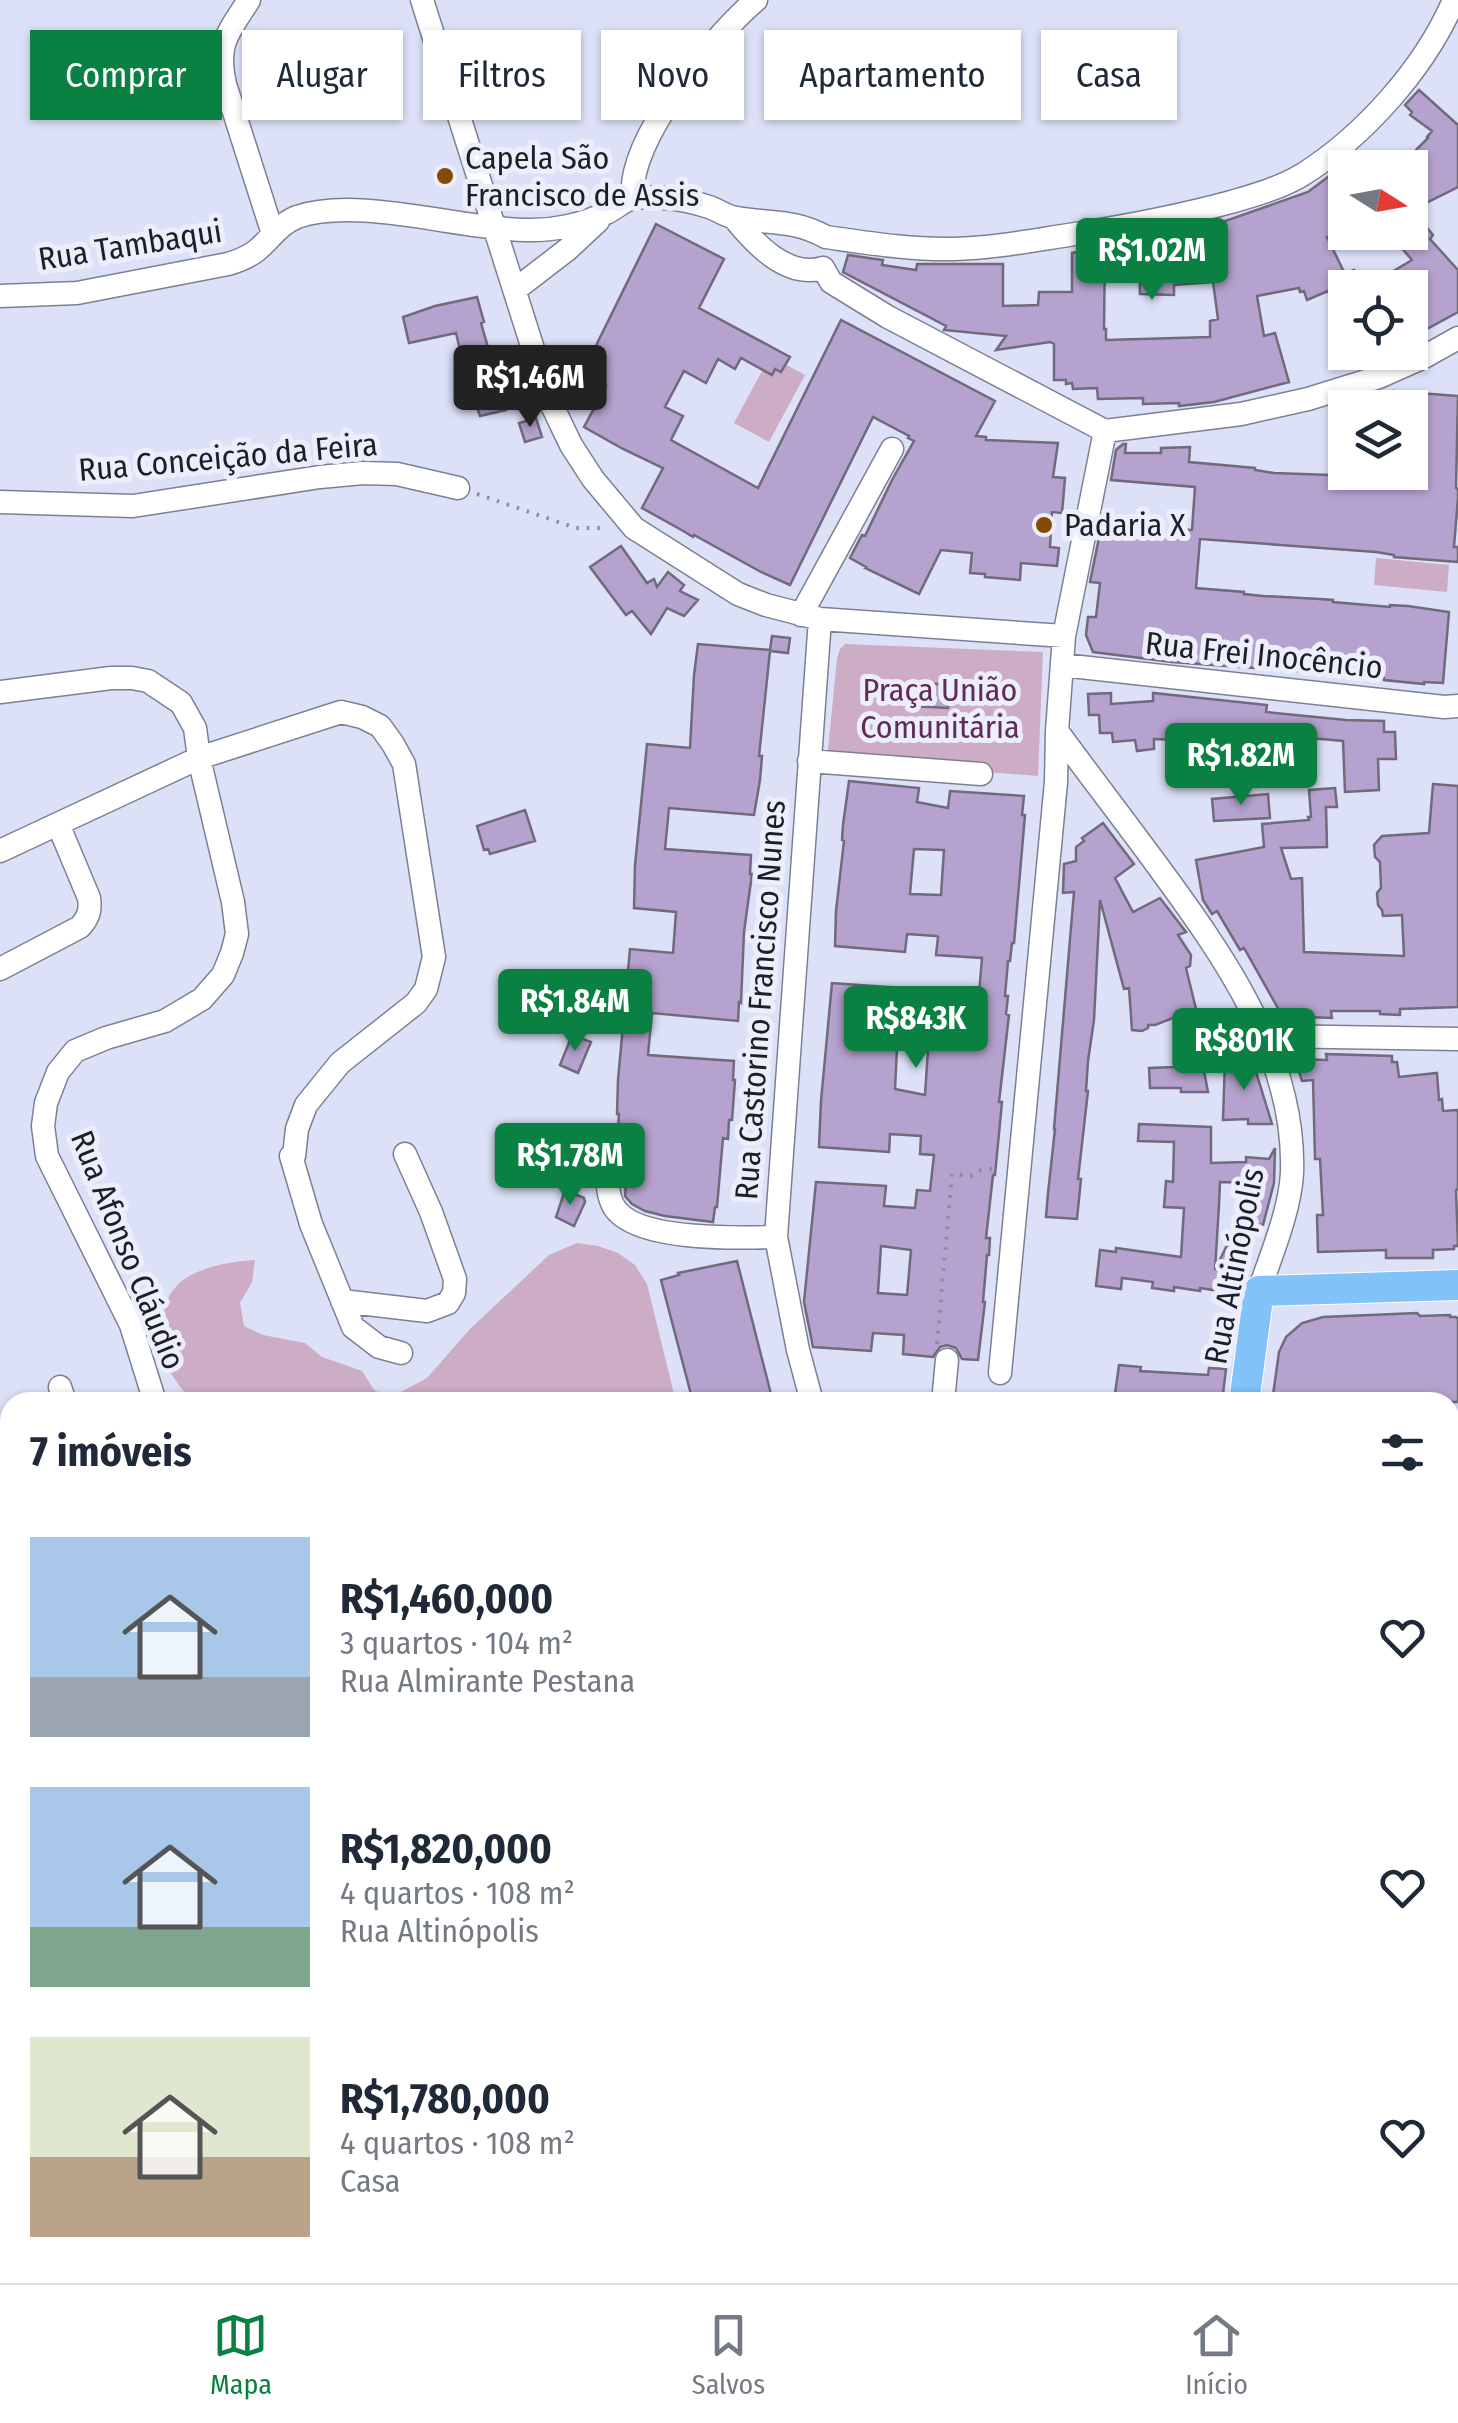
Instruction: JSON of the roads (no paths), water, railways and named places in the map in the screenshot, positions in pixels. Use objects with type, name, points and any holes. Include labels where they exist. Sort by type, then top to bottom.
[{"type":"main road","points":[[1259,1291],[1458,1285]]},
{"type":"main road","name":"Rua Altinópolis","points":[[1245,1392],[1259,1291]]},
{"type":"street","points":[[250,0],[224,41],[220,62],[273,234]]},
{"type":"street","points":[[422,0],[550,399],[571,445],[593,479],[634,528],[738,594],[766,606],[810,617],[1064,636]]},
{"type":"street","points":[[633,198],[634,172],[658,119],[691,72],[756,0]]},
{"type":"street","points":[[516,290],[606,214],[633,198],[688,201],[734,218],[776,220],[826,238],[920,249],[958,249],[1172,218],[1263,193],[1299,176],[1348,142],[1399,90],[1454,0]]},
{"type":"street","name":"Rua Tambaqui","points":[[0,296],[77,293],[228,264],[252,255],[284,224],[298,217],[348,211],[523,230],[580,224],[606,214]]},
{"type":"street","points":[[734,218],[769,256],[810,270],[823,268]]},
{"type":"street","points":[[761,248],[765,228],[776,220]]},
{"type":"street","points":[[826,238],[828,251],[823,268],[832,282],[888,316],[1106,430],[1241,414],[1308,399],[1379,377],[1458,338]]},
{"type":"street","points":[[1000,1373],[1056,782],[1064,636],[1106,430]]},
{"type":"street","points":[[810,617],[892,449]]},
{"type":"street","name":"Rua Conceição da Feira","points":[[0,502],[134,506],[362,473],[397,474],[458,488]]},
{"type":"street","name":"Rua Castorino Francisco Nunes","points":[[810,617],[809,761],[776,1237],[810,1392]]},
{"type":"street","name":"Rua Frei Inocêncio","points":[[1062,666],[1458,706]]},
{"type":"street","name":"Rua Afonso Cláudio","points":[[0,692],[132,678],[148,681],[180,703],[195,728],[233,902],[237,934],[228,964],[202,999],[165,1021],[75,1051],[58,1072],[46,1103],[46,1156],[131,1325],[152,1392]]},
{"type":"street","points":[[0,851],[199,758],[341,712],[380,726],[404,764],[434,957],[432,971],[426,990],[416,1003],[340,1062],[306,1105],[291,1156],[311,1224],[353,1327],[379,1347],[401,1353]]},
{"type":"street","name":"Rua Altinópolis","points":[[1056,731],[1202,927],[1243,993],[1264,1036],[1284,1097],[1292,1178],[1259,1291]]},
{"type":"street","points":[[809,761],[982,774]]},
{"type":"street","points":[[0,969],[80,928],[88,919],[89,898],[58,824]]},
{"type":"street","points":[[1264,1036],[1458,1039]]},
{"type":"street","points":[[608,1148],[610,1200],[631,1223],[678,1235],[776,1237]]},
{"type":"street","points":[[342,1301],[428,1310],[448,1303],[454,1293],[456,1279],[405,1154]]},
{"type":"street","points":[[944,1392],[947,1360]]},
{"type":"place","name":"Capela São Francisco de Assis","points":[[445,176]]},
{"type":"place","name":"Padaria X","points":[[1044,525]]},
{"type":"park label","name":"Praça União Comunitária","points":[[940,708]]}]
